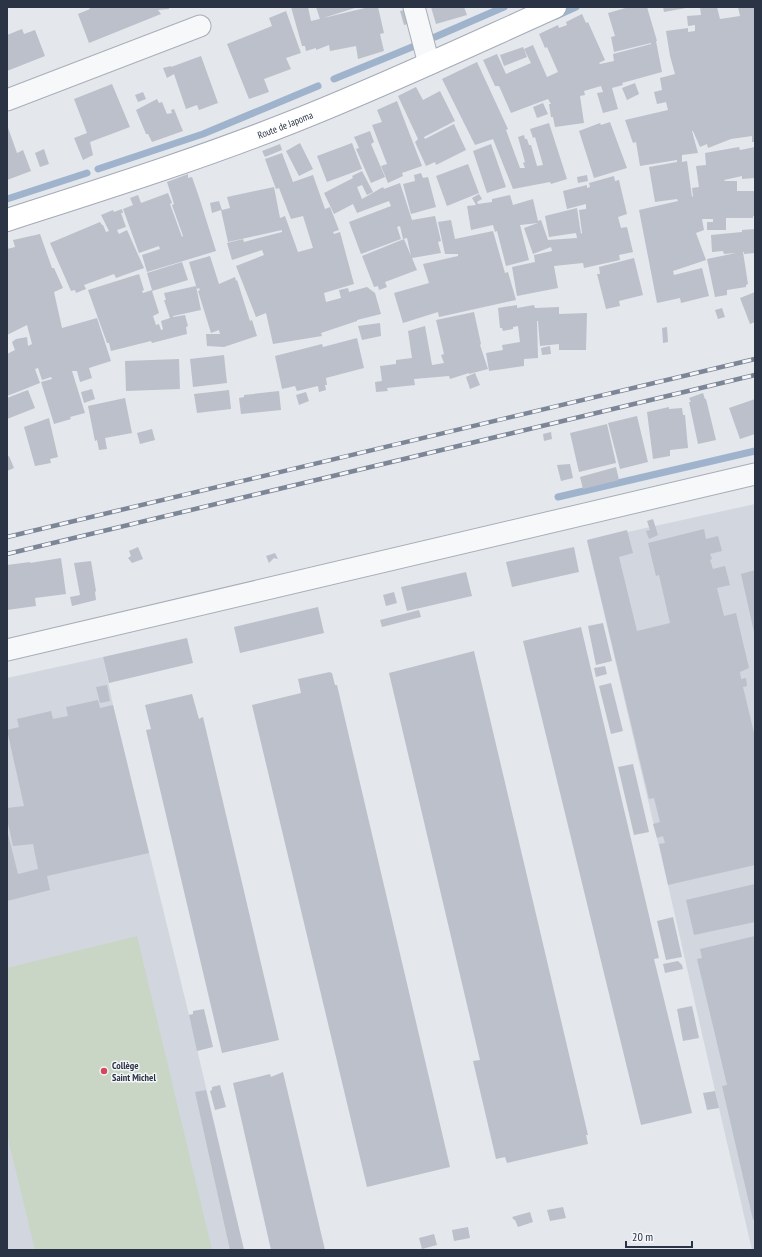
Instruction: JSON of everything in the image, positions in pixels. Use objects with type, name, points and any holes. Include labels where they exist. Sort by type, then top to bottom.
[{"type":"main road","name":"Route de Japoma","points":[[7,220],[216,151],[294,122],[429,64],[555,7]]},
{"type":"street","points":[[414,7],[429,64]]},
{"type":"street","points":[[7,100],[200,26]]},
{"type":"street","points":[[7,650],[755,474]]},
{"type":"shaded area","points":[[755,504],[755,1250],[752,1250],[587,541]]},
{"type":"shaded area","name":"Collège Saint Michel","points":[[103,657],[113,705],[189,1015],[244,1250],[7,1250],[7,678]]},
{"type":"green space","name":"Collège Saint Michel","points":[[137,936],[212,1250],[35,1250],[7,1134],[7,968]]},
{"type":"building","points":[[89,7],[169,7],[169,9],[158,10],[161,14],[89,43],[78,14],[90,9]]},
{"type":"building","points":[[291,7],[308,7],[311,21],[369,7],[378,7],[384,33],[380,34],[384,51],[358,59],[356,46],[330,51],[329,45],[316,50],[316,48],[306,51],[305,46],[302,46]]},
{"type":"building","points":[[316,7],[358,7],[320,19]]},
{"type":"building","points":[[431,7],[464,7],[467,15],[436,24]]},
{"type":"building","points":[[629,7],[647,7],[657,41],[662,72],[622,83],[623,85],[612,88],[618,109],[603,113],[597,93],[603,92],[601,86],[584,91],[585,95],[580,96],[584,123],[555,127],[553,117],[551,117],[549,104],[551,104],[548,99],[511,113],[499,86],[495,86],[483,60],[497,54],[506,74],[531,63],[524,49],[533,45],[547,77],[558,72],[547,47],[545,48],[539,34],[558,25],[559,28],[567,25],[566,22],[582,14],[586,23],[588,22],[605,60],[599,63],[614,61],[613,54],[651,44],[614,52],[611,37],[615,36],[608,13]]},
{"type":"building","points":[[663,7],[686,7],[686,8],[664,12]]},
{"type":"building","points":[[700,7],[717,7],[720,19],[740,16],[738,7],[755,7],[755,142],[752,142],[752,136],[731,139],[708,148],[707,144],[700,147],[692,131],[698,153],[682,155],[682,162],[687,161],[692,197],[692,188],[699,187],[696,166],[706,165],[705,153],[739,147],[740,150],[755,147],[755,178],[742,179],[742,176],[724,180],[737,181],[737,191],[755,191],[755,216],[753,216],[753,218],[726,218],[726,230],[707,230],[707,222],[713,222],[713,219],[702,219],[704,230],[696,233],[706,260],[673,271],[674,275],[702,268],[709,296],[681,303],[680,298],[657,303],[639,210],[678,201],[677,199],[655,202],[649,167],[677,162],[677,160],[640,166],[636,142],[633,143],[625,120],[668,110],[666,102],[657,104],[654,92],[662,90],[660,78],[675,74],[670,56],[666,31],[688,28],[688,32],[695,31],[695,25],[688,26],[687,16],[701,15]]},
{"type":"building","points":[[409,9],[412,23],[404,25],[400,11]]},
{"type":"building","points":[[286,11],[301,53],[286,58],[291,69],[264,79],[269,92],[249,99],[227,44],[272,26],[269,18]]},
{"type":"building","points":[[22,29],[24,34],[35,30],[45,56],[7,71],[7,35]]},
{"type":"building","points":[[523,47],[527,57],[504,66],[500,55]]},
{"type":"building","points":[[201,56],[218,103],[199,110],[197,105],[186,109],[174,74],[167,78],[163,68],[171,67]]},
{"type":"building","points":[[477,62],[508,129],[506,130],[520,168],[525,168],[523,163],[525,162],[518,137],[524,135],[529,145],[531,145],[537,166],[543,165],[535,137],[533,138],[530,129],[549,123],[567,179],[551,184],[550,182],[513,189],[493,139],[475,145],[442,79]]},
{"type":"building","points":[[635,83],[639,94],[627,100],[622,88]]},
{"type":"building","points":[[112,84],[130,127],[90,142],[93,155],[83,160],[74,138],[87,133],[74,99]]},
{"type":"building","points":[[416,87],[423,100],[440,91],[455,121],[424,137],[425,139],[454,124],[466,150],[436,165],[435,162],[426,166],[415,142],[418,139],[398,96]]},
{"type":"building","points":[[143,92],[146,99],[138,102],[135,95]]},
{"type":"building","points":[[157,99],[159,103],[162,102],[167,114],[172,113],[171,110],[174,109],[183,131],[152,142],[148,134],[146,134],[136,110]]},
{"type":"building","points":[[397,101],[422,166],[402,173],[403,176],[388,183],[381,166],[387,164],[372,125],[382,122],[377,110]]},
{"type":"building","points":[[543,103],[548,114],[537,118],[533,107]]},
{"type":"building","points":[[610,122],[627,168],[594,178],[579,131],[600,123],[601,125]]},
{"type":"building","points":[[7,125],[17,153],[23,150],[31,171],[7,180]]},
{"type":"building","points":[[370,131],[374,142],[371,144],[385,177],[371,183],[356,149],[359,148],[354,137]]},
{"type":"building","points":[[300,143],[313,169],[299,176],[286,151]]},
{"type":"building","points":[[352,143],[362,169],[327,182],[317,156]]},
{"type":"building","points":[[280,144],[282,150],[265,157],[262,151]]},
{"type":"building","points":[[491,144],[506,187],[487,193],[473,151]]},
{"type":"building","points":[[44,149],[49,164],[40,167],[35,153]]},
{"type":"building","points":[[282,153],[293,182],[313,175],[325,209],[330,207],[339,230],[333,232],[334,234],[340,232],[354,284],[324,293],[326,302],[341,298],[339,290],[348,288],[349,292],[367,287],[375,293],[381,314],[357,320],[321,333],[322,336],[273,344],[266,313],[256,317],[236,266],[264,255],[262,250],[232,260],[227,243],[243,239],[244,242],[282,232],[282,230],[228,242],[221,210],[212,213],[210,203],[219,201],[222,210],[230,208],[227,197],[274,187],[280,218],[285,216],[298,252],[313,248],[303,216],[291,219],[279,188],[276,189],[265,159]]},
{"type":"building","points":[[468,164],[479,193],[447,206],[436,176]]},
{"type":"building","points":[[362,171],[373,192],[367,195],[362,185],[357,187],[362,199],[383,187],[384,189],[400,183],[412,220],[435,216],[441,241],[438,242],[441,253],[412,258],[417,270],[385,282],[387,287],[379,290],[378,286],[374,287],[362,256],[404,239],[411,256],[407,238],[403,239],[400,226],[397,227],[401,239],[361,254],[349,222],[391,206],[389,201],[357,213],[353,204],[334,214],[324,193],[353,178],[352,176]]},
{"type":"building","points":[[421,173],[423,178],[428,177],[436,207],[411,214],[403,184],[415,181],[414,175]]},
{"type":"building","points":[[188,174],[188,178],[192,177],[216,251],[147,272],[142,255],[160,249],[159,246],[139,253],[123,209],[133,205],[130,198],[138,195],[141,203],[168,193],[172,203],[170,204],[182,237],[183,236],[172,205],[174,204],[167,182]]},
{"type":"building","points":[[587,175],[588,181],[578,183],[577,177]]},
{"type":"building","points":[[614,176],[615,181],[619,180],[627,214],[618,217],[621,228],[627,227],[633,252],[619,255],[620,260],[584,268],[583,263],[554,266],[558,288],[517,296],[512,267],[535,262],[534,255],[552,251],[551,247],[533,254],[524,228],[538,223],[520,225],[529,260],[506,266],[497,231],[495,232],[493,225],[471,230],[467,206],[476,205],[472,198],[479,194],[482,199],[477,202],[478,204],[492,202],[492,199],[510,195],[513,205],[533,199],[538,221],[541,220],[548,240],[577,238],[576,233],[549,237],[545,216],[577,208],[581,234],[579,210],[586,209],[586,204],[567,209],[563,191],[587,185],[587,188],[590,187],[589,183]]},
{"type":"building","points":[[122,209],[123,213],[121,213],[126,227],[117,230],[119,234],[127,230],[144,268],[116,278],[114,274],[84,285],[86,289],[76,293],[75,290],[71,291],[50,243],[100,222],[106,232],[109,231],[101,215],[113,210],[114,212]]},
{"type":"building","points":[[451,220],[455,239],[493,231],[505,273],[508,272],[516,300],[439,317],[438,312],[403,323],[394,293],[429,283],[423,264],[458,256],[458,254],[445,254],[438,222]]},
{"type":"building","points":[[755,229],[755,253],[744,254],[743,252],[748,284],[746,287],[727,290],[727,295],[715,297],[707,259],[736,253],[724,254],[723,251],[712,252],[711,235],[742,232],[742,230]]},
{"type":"building","points":[[40,234],[52,268],[54,268],[63,288],[54,292],[62,328],[97,318],[111,361],[89,368],[92,378],[80,382],[77,371],[72,371],[85,413],[70,417],[71,419],[54,424],[41,382],[52,379],[51,377],[42,380],[38,368],[35,369],[40,383],[7,396],[7,354],[15,350],[12,342],[16,339],[27,337],[28,346],[32,344],[27,325],[7,335],[7,249],[15,247],[13,240]]},
{"type":"building","points":[[210,256],[219,284],[235,277],[236,281],[237,280],[250,321],[252,320],[257,336],[224,347],[207,346],[206,334],[220,334],[219,330],[211,333],[198,291],[200,290],[199,288],[197,289],[189,262]]},
{"type":"building","points":[[634,258],[643,295],[619,301],[620,306],[606,309],[597,274],[600,274],[599,267]]},
{"type":"building","points":[[182,262],[188,280],[152,291],[159,313],[153,316],[156,325],[159,324],[162,330],[161,321],[170,318],[164,300],[166,300],[164,293],[196,286],[201,310],[173,316],[185,315],[188,326],[186,327],[187,334],[111,351],[88,290],[139,274],[144,290],[142,291],[143,293],[152,290],[147,273]]},
{"type":"building","points":[[755,292],[755,322],[750,324],[740,298]]},
{"type":"building","points":[[517,305],[517,308],[534,305],[535,308],[559,307],[559,314],[587,313],[586,350],[559,350],[559,344],[540,346],[537,321],[538,358],[524,359],[524,366],[489,371],[486,353],[503,350],[502,345],[520,342],[518,326],[513,327],[513,329],[503,331],[502,328],[500,328],[498,308]]},
{"type":"building","points":[[722,308],[725,317],[718,319],[715,310]]},
{"type":"building","points":[[474,312],[480,345],[488,369],[450,379],[449,376],[414,379],[415,385],[387,388],[388,391],[376,392],[375,382],[382,381],[380,366],[396,364],[396,360],[412,358],[408,331],[425,326],[432,365],[444,363],[441,355],[444,354],[436,320]]},
{"type":"building","points":[[380,323],[381,336],[362,340],[358,326]]},
{"type":"building","points":[[667,327],[668,342],[663,343],[662,328]]},
{"type":"building","points":[[357,338],[364,368],[326,378],[326,390],[319,392],[318,386],[297,391],[295,386],[282,389],[275,356],[322,344],[323,347]]},
{"type":"building","points":[[550,346],[551,354],[542,355],[541,348]]},
{"type":"building","points":[[224,355],[227,383],[193,387],[190,359]]},
{"type":"building","points":[[179,359],[180,389],[126,391],[125,361]]},
{"type":"building","points":[[475,373],[480,385],[470,389],[466,377]]},
{"type":"building","points":[[92,389],[95,399],[84,403],[81,392]]},
{"type":"building","points":[[28,390],[35,408],[7,419],[7,398]]},
{"type":"building","points":[[229,390],[231,409],[197,413],[194,394]]},
{"type":"building","points":[[279,391],[281,410],[241,414],[239,398],[244,397],[244,395]]},
{"type":"building","points":[[306,392],[309,401],[299,405],[296,395]]},
{"type":"building","points":[[703,393],[706,399],[716,440],[698,444],[689,398]]},
{"type":"building","points":[[125,398],[132,433],[105,438],[107,449],[99,450],[97,440],[95,441],[88,406]]},
{"type":"building","points":[[755,399],[755,434],[740,439],[729,408]]},
{"type":"building","points":[[669,407],[669,409],[682,408],[683,415],[685,415],[688,448],[670,450],[670,456],[653,459],[647,412]]},
{"type":"building","points":[[637,416],[648,462],[620,469],[608,423]]},
{"type":"building","points":[[49,418],[58,457],[50,459],[51,463],[35,466],[24,427]]},
{"type":"building","points":[[607,424],[616,463],[579,472],[570,433]]},
{"type":"building","points":[[152,429],[155,440],[140,444],[137,433]]},
{"type":"building","points":[[551,432],[552,439],[544,441],[543,434]]},
{"type":"building","points":[[9,456],[14,468],[7,471],[7,457]]},
{"type":"building","points":[[570,464],[573,478],[561,481],[557,465]]},
{"type":"building","points":[[616,467],[619,480],[583,489],[580,477]]},
{"type":"building","points":[[653,519],[658,535],[649,539],[646,531],[650,530],[647,521]]},
{"type":"building","points":[[704,529],[706,539],[718,536],[722,551],[710,554],[712,559],[710,560],[713,569],[725,566],[730,585],[717,588],[724,616],[736,613],[749,668],[740,672],[741,679],[746,678],[747,686],[743,687],[755,737],[755,865],[668,885],[659,844],[665,843],[663,836],[657,838],[653,824],[660,822],[654,798],[649,799],[587,540],[627,530],[633,553],[619,557],[637,631],[670,623],[659,575],[656,576],[648,543]]},
{"type":"building","points":[[138,547],[143,559],[132,563],[128,558],[131,556],[129,551]]},
{"type":"building","points":[[574,547],[579,572],[512,587],[506,562]]},
{"type":"building","points":[[275,553],[278,559],[274,558],[269,563],[266,556]]},
{"type":"building","points":[[61,558],[66,594],[35,598],[36,606],[7,610],[7,565]]},
{"type":"building","points":[[91,561],[96,600],[72,606],[70,597],[80,595],[74,563]]},
{"type":"building","points":[[755,570],[755,632],[754,632],[741,574]]},
{"type":"building","points":[[466,572],[472,596],[407,611],[401,587]]},
{"type":"building","points":[[394,592],[397,603],[386,606],[383,595]]},
{"type":"building","points":[[318,607],[324,633],[240,653],[234,627]]},
{"type":"building","points":[[419,610],[421,617],[382,627],[380,620]]},
{"type":"building","points":[[603,623],[612,661],[596,665],[588,626]]},
{"type":"building","points":[[581,627],[659,958],[654,959],[692,1113],[641,1125],[523,641]]},
{"type":"building","points":[[187,638],[193,663],[109,683],[103,657]]},
{"type":"building","points":[[474,651],[588,1135],[586,1135],[588,1144],[507,1163],[505,1157],[496,1159],[473,1061],[480,1060],[389,673]]},
{"type":"building","points":[[605,666],[607,674],[596,677],[594,668]]},
{"type":"building","points":[[330,672],[332,673],[335,685],[337,685],[450,1167],[367,1187],[252,705],[301,693],[298,679]]},
{"type":"building","points":[[611,683],[623,731],[611,734],[599,686]]},
{"type":"building","points":[[107,685],[110,701],[100,703],[96,687]]},
{"type":"building","points":[[192,694],[199,719],[203,717],[279,1040],[222,1053],[146,730],[151,729],[145,705]]},
{"type":"building","points":[[98,700],[100,708],[113,705],[149,853],[47,876],[50,890],[7,901],[7,830],[18,874],[38,869],[33,844],[13,846],[7,819],[7,808],[24,806],[7,730],[19,727],[17,719],[51,711],[53,719],[68,716],[66,707]]},
{"type":"building","points":[[633,764],[649,832],[634,835],[618,767]]},
{"type":"building","points":[[755,884],[755,922],[694,935],[686,900]]},
{"type":"building","points":[[673,917],[682,957],[666,960],[657,921]]},
{"type":"building","points":[[755,936],[755,1219],[753,1220],[722,1086],[727,1085],[697,959],[702,958],[700,949]]},
{"type":"building","points":[[678,961],[682,965],[683,969],[665,973],[663,964]]},
{"type":"building","points":[[692,1006],[699,1038],[683,1041],[677,1009]]},
{"type":"building","points":[[204,1009],[213,1047],[197,1051],[189,1015],[193,1014],[193,1011]]},
{"type":"building","points":[[283,1072],[325,1250],[271,1250],[233,1083],[270,1074],[271,1077]]},
{"type":"building","points":[[220,1085],[226,1107],[215,1110],[210,1091],[212,1090],[212,1087]]},
{"type":"building","points":[[206,1090],[244,1250],[230,1250],[195,1092]]},
{"type":"building","points":[[715,1091],[719,1108],[707,1110],[703,1093]]},
{"type":"building","points":[[563,1207],[566,1218],[550,1221],[547,1210]]},
{"type":"building","points":[[530,1212],[533,1222],[518,1227],[512,1217]]},
{"type":"building","points":[[468,1227],[470,1238],[454,1241],[452,1230]]},
{"type":"building","points":[[434,1234],[437,1245],[422,1249],[419,1238]]},
{"type":"waterway","points":[[435,37],[504,7]]},
{"type":"waterway","points":[[556,16],[576,7]]},
{"type":"waterway","points":[[334,79],[417,45]]},
{"type":"waterway","points":[[98,169],[203,134],[318,86]]},
{"type":"waterway","points":[[7,199],[87,173]]},
{"type":"waterway","points":[[558,497],[755,451]]},
{"type":"railway","points":[[7,537],[755,359]]},
{"type":"railway","points":[[7,554],[755,375]]},
{"type":"place","name":"Collège Saint Michel","points":[[104,1071]]}]
